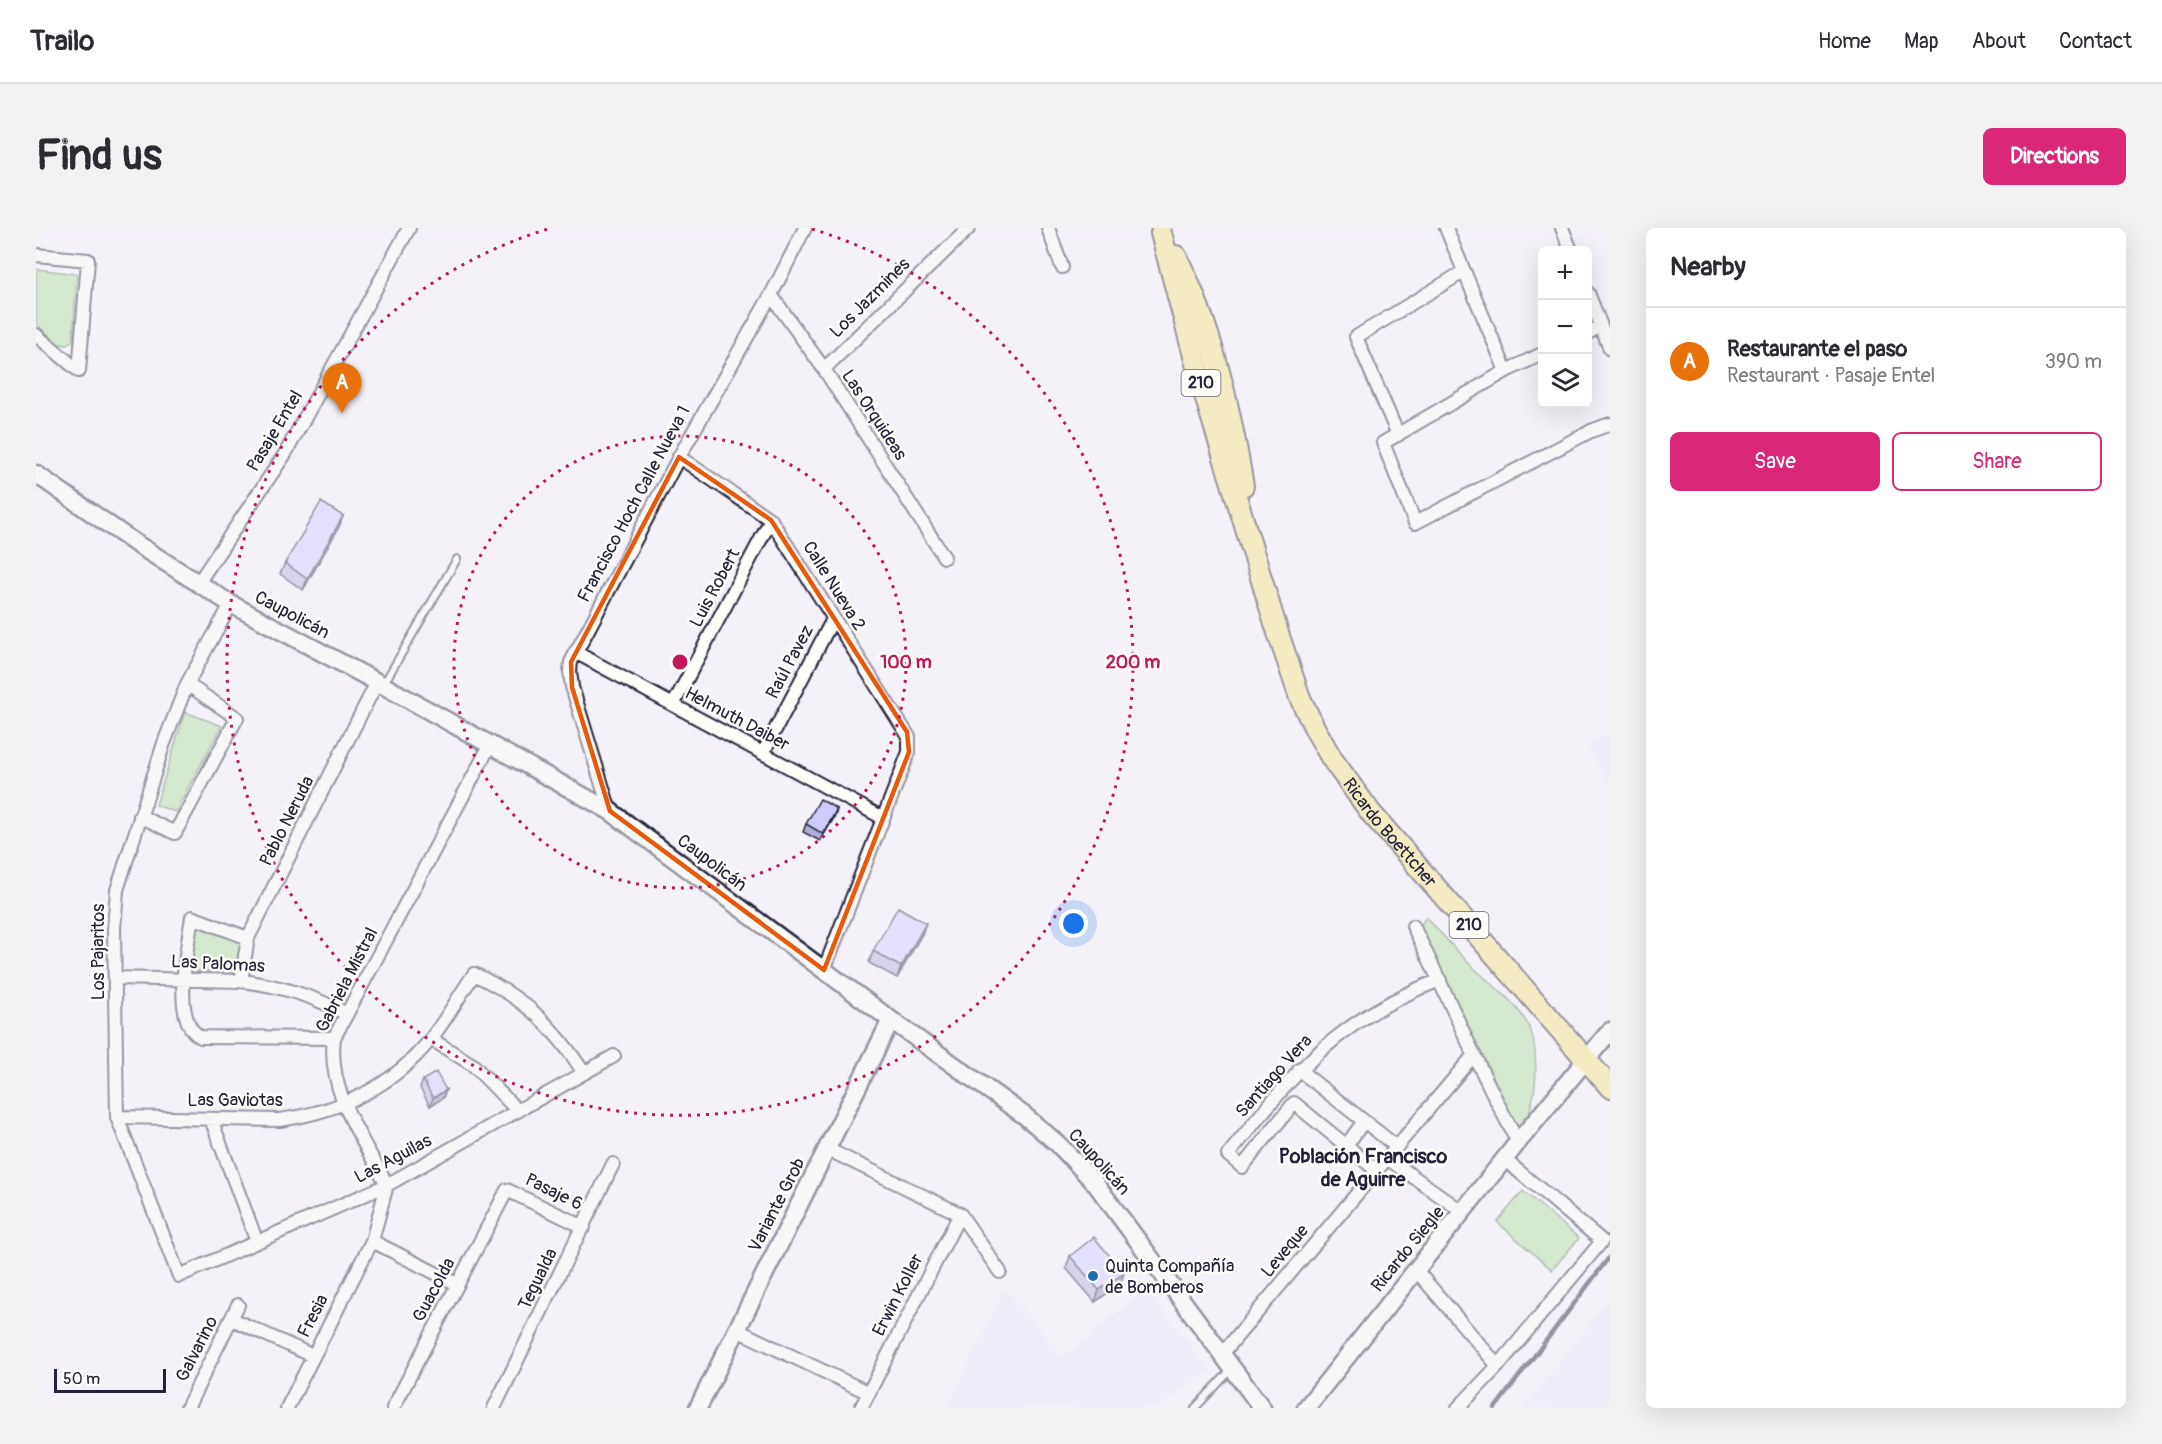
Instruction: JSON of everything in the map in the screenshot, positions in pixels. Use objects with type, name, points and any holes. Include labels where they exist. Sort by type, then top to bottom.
[{"type":"main road","name":"Ricardo Boettcher","points":[[1165,230],[1189,283],[1206,329],[1228,406],[1237,448],[1247,531],[1300,698],[1332,759],[1371,813],[1610,1087]]},
{"type":"street","name":"Pasaje Entel","points":[[198,583],[285,454],[409,228]]},
{"type":"street","name":"Francisco Hoch Calle Nueva 1","points":[[610,811],[572,687],[570,671],[575,652],[679,457],[771,295],[805,228]]},
{"type":"street","name":"Los Jazmines","points":[[824,369],[969,228]]},
{"type":"street","points":[[1048,228],[1062,267]]},
{"type":"street","points":[[1446,228],[1506,371]]},
{"type":"street","points":[[1562,228],[1569,246]]},
{"type":"street","points":[[36,255],[88,260],[79,370],[36,335]]},
{"type":"street","points":[[1398,435],[1356,337],[1463,272]]},
{"type":"street","name":"Las Orquideas","points":[[771,295],[824,369],[944,557]]},
{"type":"street","points":[[1590,300],[1610,350]]},
{"type":"street","points":[[1592,330],[1601,326]]},
{"type":"street","points":[[1538,356],[1506,371],[1383,443],[1415,523],[1581,436],[1610,424]]},
{"type":"street","name":"Calle Nueva 2","points":[[679,457],[771,520],[909,737],[909,752],[824,970]]},
{"type":"street","name":"Caupolicán","points":[[36,474],[135,543],[231,604],[610,811],[891,1020],[1025,1116],[1077,1163],[1135,1234],[1262,1408]]},
{"type":"street","name":"Luis Robert","points":[[673,705],[771,520]]},
{"type":"street","name":"Los Pajaritos","points":[[179,1276],[117,1117],[114,929],[117,890],[164,743],[187,684],[231,604]]},
{"type":"street","name":"Raúl Pavez","points":[[763,753],[833,619]]},
{"type":"street","name":"Helmuth Daiber","points":[[575,652],[883,818]]},
{"type":"street","points":[[140,816],[175,833],[237,718],[187,684]]},
{"type":"street","name":"Pablo Neruda","points":[[241,981],[248,938],[380,684]]},
{"type":"street","name":"Gabriela Mistral","points":[[387,1185],[345,1104],[333,1069],[334,1038],[490,745]]},
{"type":"street","points":[[248,938],[192,917],[183,979],[187,1022],[192,1031],[201,1037],[334,1038]]},
{"type":"street","points":[[1413,926],[1440,980],[1473,1056],[1518,1142]]},
{"type":"street","name":"Las Gaviotas","points":[[117,1117],[279,1120],[312,1114],[345,1104],[392,1077],[417,1055],[431,1039],[474,974],[508,992],[540,1016],[569,1049],[584,1073]]},
{"type":"street","name":"Las Palomas","points":[[116,978],[241,981],[294,991],[347,1014]]},
{"type":"street","name":"Santiago Vera","points":[[1346,1146],[1294,1103],[1242,1167],[1228,1155],[1278,1093],[1332,1040],[1370,1012],[1440,980]]},
{"type":"street","name":"Variante Grob","points":[[698,1408],[891,1020]]},
{"type":"street","name":"Ricardo Siegle","points":[[1306,1408],[1504,1159],[1610,1031]]},
{"type":"street","points":[[431,1039],[473,1065],[518,1111]]},
{"type":"street","name":"Las Aguilas","points":[[179,1276],[387,1185],[615,1056]]},
{"type":"street","name":"Leveque","points":[[1222,1354],[1473,1056]]},
{"type":"street","points":[[1299,1070],[1396,1147]]},
{"type":"street","points":[[211,1119],[257,1242]]},
{"type":"street","points":[[1364,1121],[1346,1146],[1376,1170]]},
{"type":"street","points":[[828,1149],[960,1214],[1000,1272]]},
{"type":"street","points":[[1387,1158],[1463,1212]]},
{"type":"street","points":[[1458,1408],[1498,1366],[1602,1241],[1504,1159]]},
{"type":"street","name":"Tegualda","points":[[494,1408],[613,1164]]},
{"type":"street","points":[[387,1185],[372,1241],[457,1284]]},
{"type":"street","name":"Pasaje 6","points":[[507,1190],[584,1227]]},
{"type":"street","name":"Guacolda","points":[[393,1408],[507,1190]]},
{"type":"street","name":"Erwin Koller","points":[[861,1408],[960,1214]]},
{"type":"street","name":"Fresia","points":[[287,1408],[372,1241]]},
{"type":"street","points":[[1416,1270],[1498,1366]]},
{"type":"street","name":"Galvarino","points":[[187,1408],[238,1305]]},
{"type":"street","points":[[232,1319],[313,1356]]},
{"type":"street","points":[[737,1330],[869,1392]]},
{"type":"lane","points":[[380,684],[457,559]]},
{"type":"lane","points":[[1195,1408],[1233,1368]]},
{"type":"highlighted area","points":[[679,457],[771,520],[907,732],[909,752],[824,970],[610,811],[572,687],[571,662]]},
{"type":"shaded area","points":[[1610,734],[1610,789],[1587,745]]},
{"type":"shaded area","points":[[1005,1288],[1063,1357],[1145,1289],[1211,1371],[1159,1408],[947,1408]]},
{"type":"shaded area","points":[[1610,1298],[1610,1408],[1522,1408]]},
{"type":"green space","points":[[36,269],[77,274],[73,340],[67,345],[59,344],[36,324]]},
{"type":"green space","points":[[185,712],[222,726],[175,812],[156,805]]},
{"type":"green space","points":[[1426,917],[1468,962],[1512,1003],[1530,1029],[1536,1073],[1528,1118],[1519,1130],[1472,1042],[1420,926]]},
{"type":"green space","points":[[195,922],[243,941],[237,973],[187,970]]},
{"type":"green space","points":[[1523,1191],[1579,1238],[1552,1270],[1497,1222]]},
{"type":"building","points":[[321,502],[343,516],[307,579],[285,563]]},
{"type":"building","points":[[820,799],[837,809],[823,834],[806,824]]},
{"type":"building","points":[[898,907],[926,923],[901,967],[873,951]]},
{"type":"building","points":[[436,1072],[446,1090],[433,1098],[423,1080]]},
{"type":"building","points":[[1094,1237],[1124,1273],[1099,1290],[1070,1256]]},
{"type":"railway","points":[[1495,1408],[1610,1256]]},
{"type":"place","name":"Restaurante el paso","points":[[342,413]]},
{"type":"place","name":"Quinta Compañía de Bomberos","points":[[1093,1276]]},
{"type":"district","name":"Población Francisco de Aguirre","points":[[1363,1168]]}]
